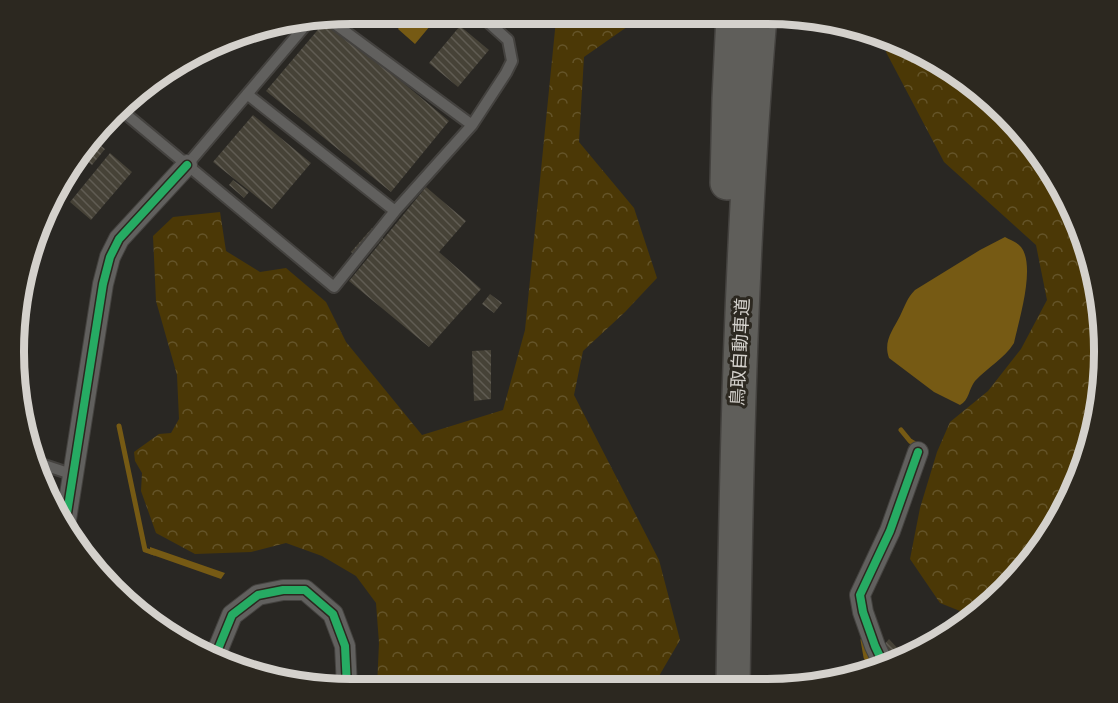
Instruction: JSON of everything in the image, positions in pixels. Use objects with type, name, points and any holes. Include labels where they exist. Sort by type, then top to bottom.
[{"type":"highway","name":"鳥取自動車道","points":[[718,679],[728,109],[733,24]]},
{"type":"highway","name":"鳥取自動車道","points":[[733,679],[736,456],[747,209],[759,24]]},
{"type":"street","points":[[67,513],[103,284],[110,257],[118,239],[187,165]]},
{"type":"street","points":[[881,659],[874,646],[860,595],[890,531],[918,452]]},
{"type":"street","points":[[218,650],[232,615],[258,595],[283,590],[305,591],[333,614],[345,646],[347,679]]},
{"type":"lane","points":[[126,114],[334,287],[395,211],[472,125],[512,61],[508,40],[490,24]]},
{"type":"lane","points":[[336,25],[472,125]]},
{"type":"lane","points":[[187,165],[303,28]]},
{"type":"lane","points":[[247,94],[395,211]]},
{"type":"lane","points":[[44,465],[74,475]]},
{"type":"green space","points":[[556,24],[631,24],[584,57],[579,142],[634,208],[657,278],[583,351],[574,395],[659,560],[680,640],[657,679],[377,679],[379,643],[376,603],[356,576],[322,556],[286,543],[251,552],[195,554],[156,533],[141,491],[142,473],[135,461],[134,452],[159,434],[171,433],[179,419],[177,375],[156,301],[153,236],[173,217],[220,212],[226,251],[260,272],[286,268],[326,302],[346,342],[422,435],[503,410],[525,330]]},
{"type":"green space","points":[[886,47],[948,79],[982,105],[1026,152],[1050,188],[1069,226],[1083,267],[1091,309],[1094,352],[1091,394],[1083,436],[1069,477],[1050,515],[1026,551],[998,583],[964,613],[940,603],[910,559],[920,508],[937,452],[950,422],[988,391],[1021,349],[1047,300],[1036,245],[944,162],[886,52]]},
{"type":"shaded area","points":[[401,24],[432,24],[415,44],[398,29]]},
{"type":"shaded area","points":[[1005,237],[1021,247],[1027,267],[1025,294],[1014,343],[1006,354],[975,381],[965,401],[960,405],[934,392],[889,358],[888,341],[906,302],[915,290]]},
{"type":"shaded area","points":[[150,547],[225,573],[221,579],[150,554]]},
{"type":"building","points":[[334,25],[449,121],[391,192],[266,91],[321,26]]},
{"type":"building","points":[[460,26],[489,50],[458,87],[429,63]]},
{"type":"building","points":[[253,115],[311,163],[272,209],[213,162]]},
{"type":"building","points":[[99,144],[105,149],[92,165],[86,160]]},
{"type":"building","points":[[110,153],[132,172],[91,220],[70,202]]},
{"type":"building","points":[[233,180],[249,192],[244,198],[229,185]]},
{"type":"building","points":[[426,187],[466,221],[439,252],[481,289],[429,347],[349,281]]},
{"type":"building","points":[[372,228],[383,238],[363,261],[351,252]]},
{"type":"building","points":[[490,294],[502,303],[494,313],[482,304]]},
{"type":"building","points":[[491,350],[491,399],[474,401],[472,351]]},
{"type":"building","points":[[889,639],[899,650],[891,655],[883,646]]},
{"type":"waterway","points":[[119,426],[145,550],[154,553]]},
{"type":"waterway","points":[[901,430],[910,441],[920,447]]},
{"type":"waterway","points":[[863,640],[866,657],[870,663]]},
{"type":"cycle path","points":[[67,513],[103,284],[110,257],[119,239],[187,165]]},
{"type":"cycle path","points":[[881,658],[863,612],[860,595],[890,531],[918,452]]},
{"type":"cycle path","points":[[218,650],[232,615],[258,595],[283,590],[305,590],[333,614],[345,646],[347,679]]}]
